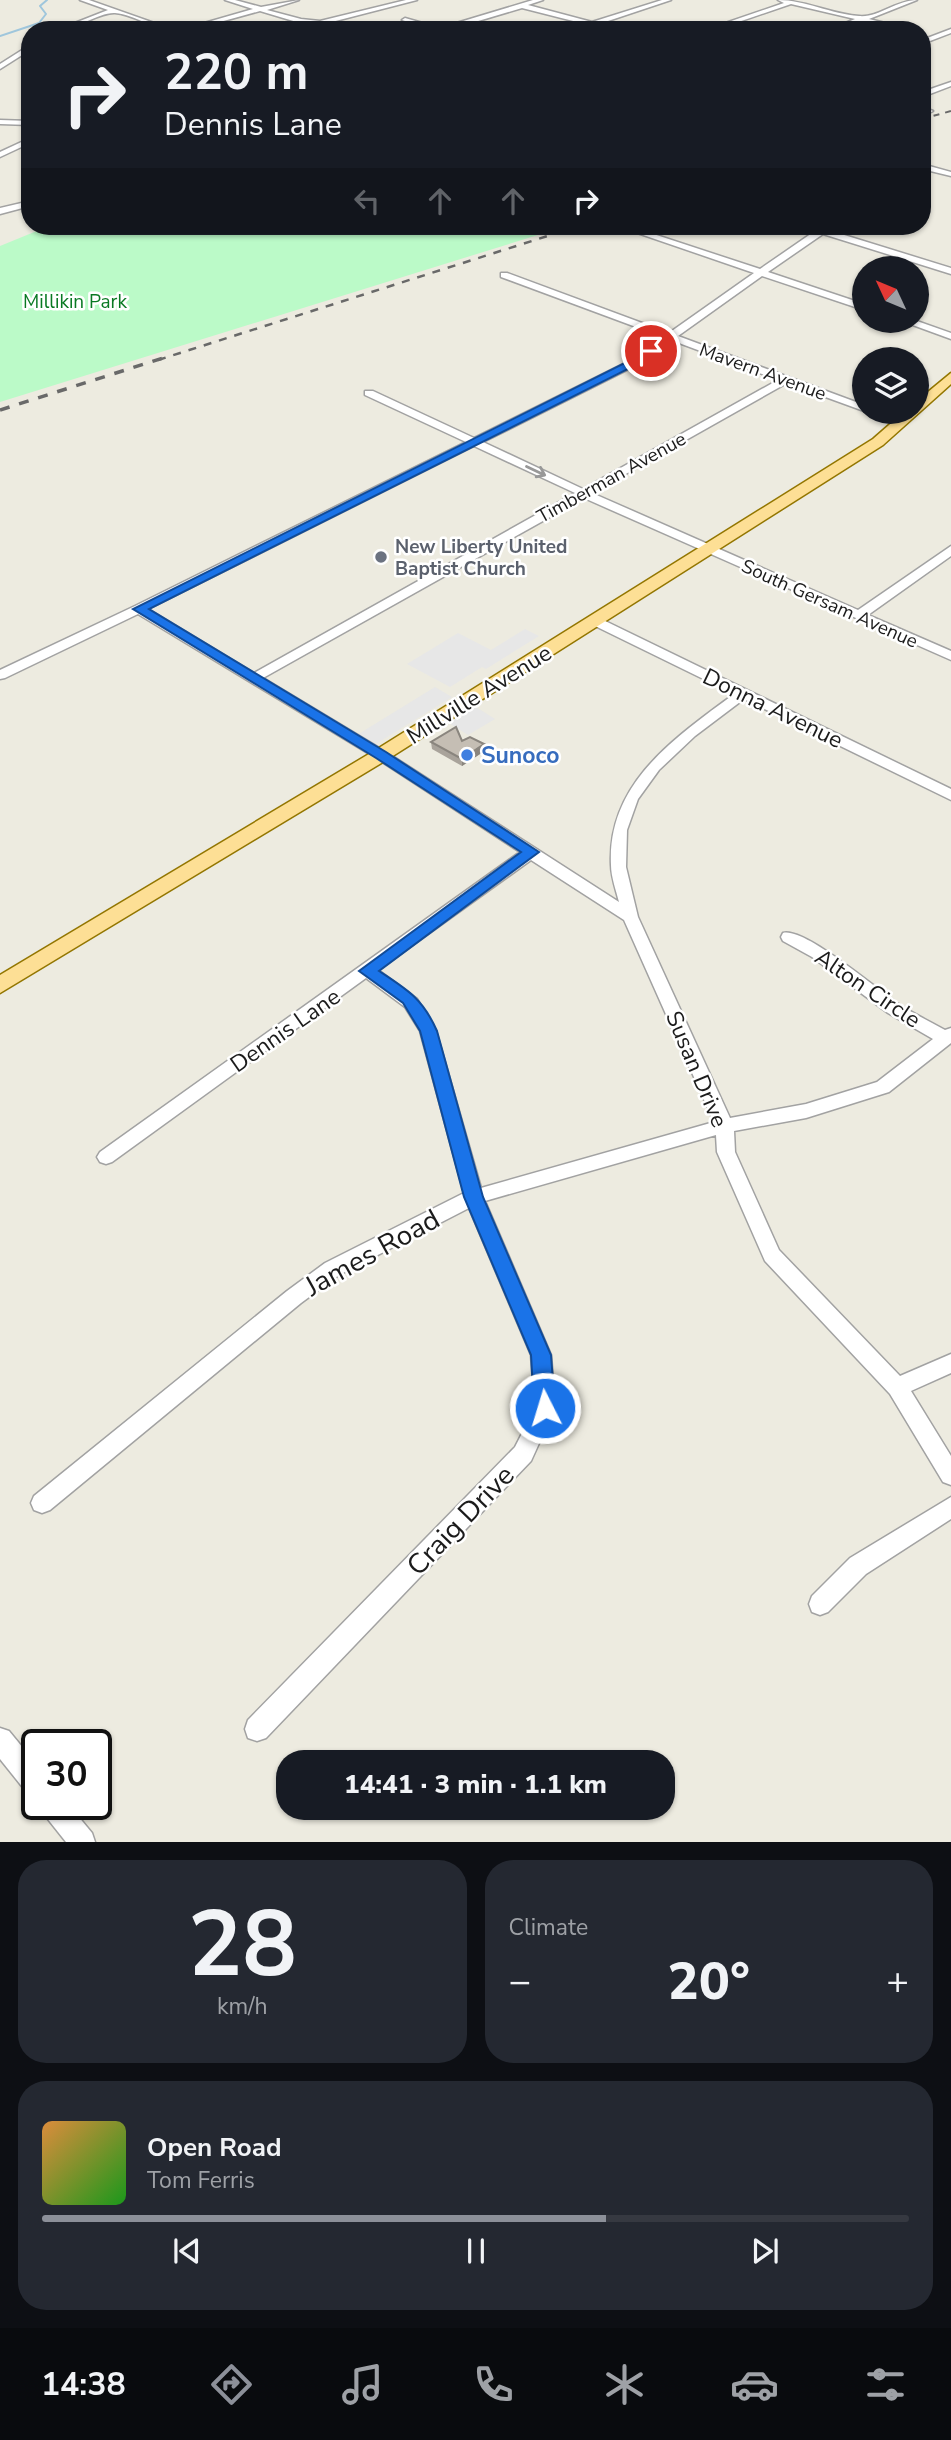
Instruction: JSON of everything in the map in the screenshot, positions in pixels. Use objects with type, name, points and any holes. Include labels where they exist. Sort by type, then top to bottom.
[{"type":"main road","name":"Millville Avenue","points":[[929,397],[951,377]]},
{"type":"main road","name":"Millville Avenue","points":[[0,985],[381,755],[878,442],[899,424]]},
{"type":"street","points":[[83,0],[143,21]]},
{"type":"street","points":[[228,0],[300,21]]},
{"type":"street","points":[[216,21],[296,0]]},
{"type":"street","points":[[328,21],[414,0]]},
{"type":"street","points":[[470,21],[540,0]]},
{"type":"street","points":[[602,21],[668,0]]},
{"type":"street","points":[[781,0],[871,21]]},
{"type":"street","points":[[857,21],[914,0]]},
{"type":"street","points":[[735,21],[794,1]]},
{"type":"street","points":[[522,5],[581,21]]},
{"type":"street","points":[[85,21],[112,11]]},
{"type":"street","points":[[931,39],[951,31]]},
{"type":"street","points":[[931,35],[951,39]]},
{"type":"street","points":[[0,67],[21,53]]},
{"type":"street","points":[[931,92],[951,84]]},
{"type":"street","points":[[0,122],[21,123]]},
{"type":"street","points":[[0,155],[21,144]]},
{"type":"street","points":[[931,168],[951,174]]},
{"type":"street","points":[[0,213],[19,214],[21,211]]},
{"type":"street","points":[[647,235],[852,303]]},
{"type":"street","points":[[0,675],[139,609],[631,364],[672,338],[815,235]]},
{"type":"street","points":[[846,235],[951,271]]},
{"type":"street","name":"Mavern Avenue","points":[[505,275],[852,404]]},
{"type":"street","points":[[929,329],[951,336]]},
{"type":"street","name":"Timberman Avenue","points":[[254,678],[785,380]]},
{"type":"street","name":"South Gersam Avenue","points":[[369,393],[583,493],[951,656]]},
{"type":"street","points":[[858,616],[951,550]]},
{"type":"street","points":[[139,609],[381,755],[630,917]]},
{"type":"street","name":"Donna Avenue","points":[[595,621],[951,795]]},
{"type":"street","name":"Susan Drive","points":[[744,693],[690,733],[654,767],[631,798],[620,830],[618,867],[630,917],[724,1126],[726,1152],[772,1255],[897,1387],[951,1475]]},
{"type":"street","name":"Dennis Lane","points":[[106,1157],[531,852]]},
{"type":"street","name":"Alton Circle","points":[[789,937],[818,953],[894,1009],[949,1036]]},
{"type":"street","name":"Craig Drive","points":[[257,1729],[523,1454],[545,1408],[541,1355],[474,1197],[421,1015],[409,999],[368,971]]},
{"type":"street","name":"James Road","points":[[42,1503],[322,1276],[474,1197],[724,1126],[806,1111],[883,1087],[949,1036]]},
{"type":"street","points":[[897,1387],[951,1363]]},
{"type":"street","points":[[820,1604],[858,1566],[951,1507]]},
{"type":"street","points":[[0,1740],[21,1766]]},
{"type":"street","points":[[65,1820],[83,1842]]},
{"type":"green space","name":"Millikin Park","points":[[27,235],[538,235],[0,402],[0,246]]},
{"type":"shaded area","points":[[525,629],[539,636],[486,669],[482,667],[450,687],[407,664],[458,633],[491,650]]},
{"type":"shaded area","points":[[435,687],[452,697],[374,745],[357,735]]},
{"type":"shaded area","points":[[476,707],[495,719],[468,735],[449,723]]},
{"type":"building","points":[[456,727],[462,741],[470,737],[484,744],[462,759],[431,742]]},
{"type":"waterway","points":[[41,21],[46,14],[40,6],[47,0]]},
{"type":"waterway","points":[[0,36],[21,29]]},
{"type":"railway","points":[[931,117],[951,111]]},
{"type":"railway","points":[[158,360],[551,235]]},
{"type":"railway","points":[[0,410],[163,358]]},
{"type":"place","name":"New Liberty United Baptist Church","points":[[381,557]]},
{"type":"place","name":"Sunoco","points":[[467,755]]},
{"type":"route","points":[[545,1408],[541,1355],[474,1197],[428,1031],[421,1015],[409,999],[368,971],[531,852],[381,755],[139,609],[631,364],[651,351]]}]
